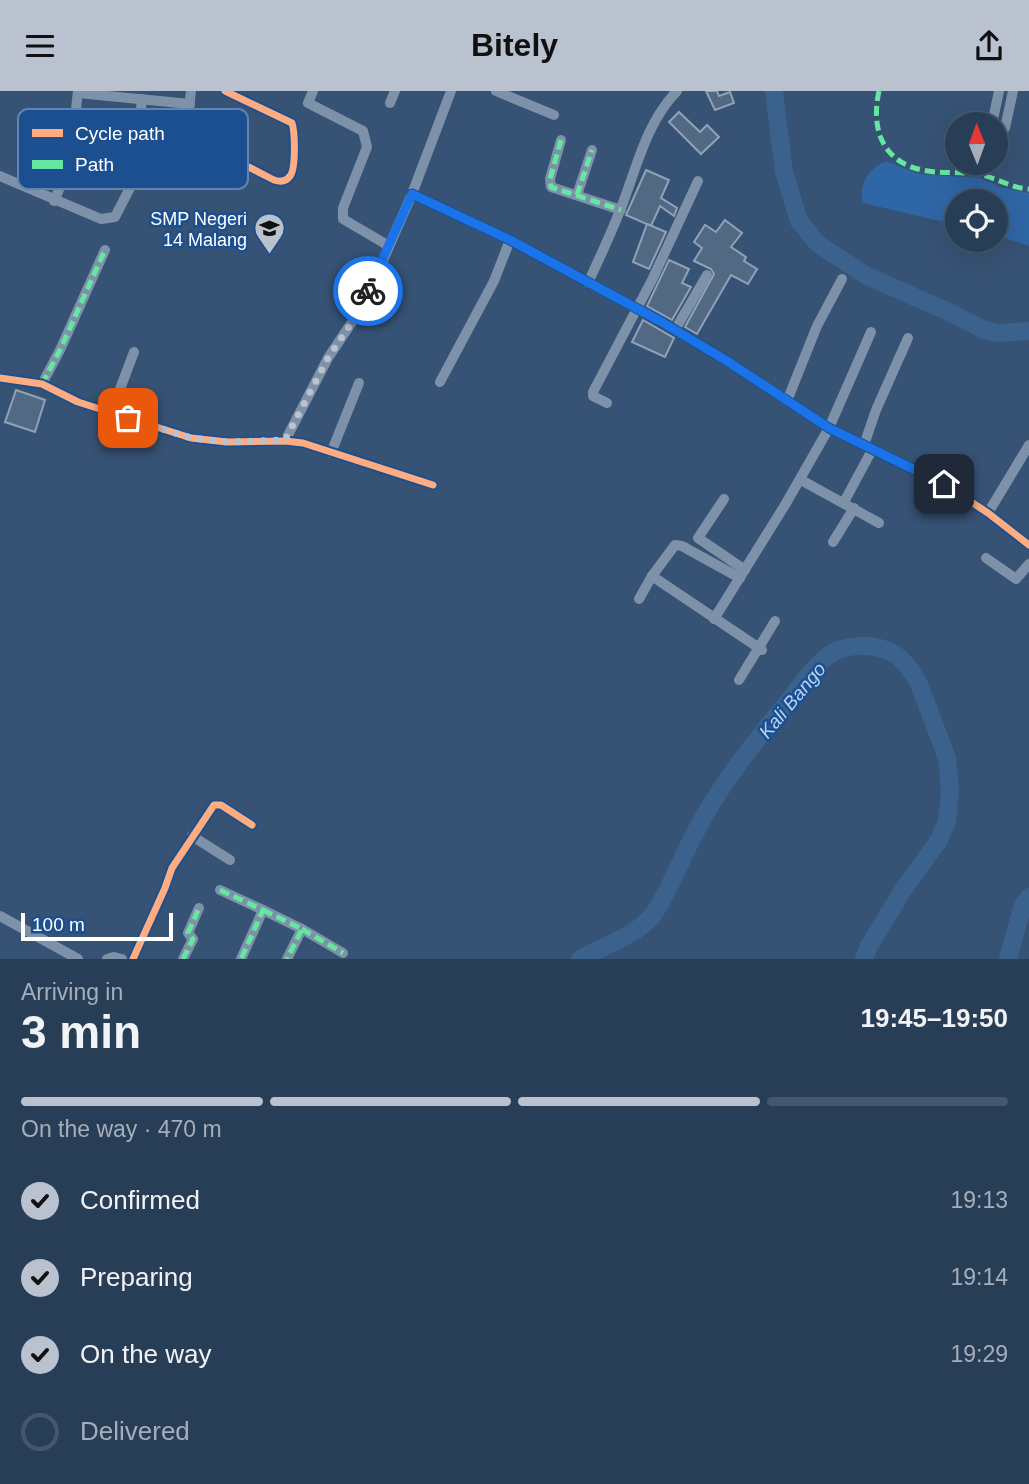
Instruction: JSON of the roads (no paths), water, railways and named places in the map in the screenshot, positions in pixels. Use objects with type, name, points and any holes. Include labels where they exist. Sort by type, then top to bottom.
[{"type":"street","points":[[189,109],[191,91]]},
{"type":"street","points":[[225,91],[292,123],[293,169],[290,177],[281,182],[248,167]]},
{"type":"street","points":[[313,91],[305,106],[365,134],[367,147],[342,217],[346,222],[389,246]]},
{"type":"street","points":[[390,103],[395,91]]},
{"type":"street","points":[[285,440],[328,358],[352,322],[389,246],[451,91]]},
{"type":"street","points":[[496,91],[554,115]]},
{"type":"street","points":[[588,283],[621,210],[651,128],[661,109],[677,91]]},
{"type":"street","points":[[995,112],[999,91]]},
{"type":"street","points":[[1008,117],[1013,91]]},
{"type":"street","points":[[78,92],[190,103]]},
{"type":"street","points":[[141,109],[142,99]]},
{"type":"street","points":[[561,140],[550,186],[621,210]]},
{"type":"street","points":[[577,195],[592,150]]},
{"type":"street","points":[[0,176],[18,184]]},
{"type":"street","points":[[607,403],[592,394],[652,280],[698,181]]},
{"type":"street","points":[[28,189],[101,219],[115,217],[129,189]]},
{"type":"street","points":[[54,201],[60,189]]},
{"type":"street","points":[[412,194],[510,240],[675,330],[829,428],[944,484],[1029,545]]},
{"type":"street","points":[[440,382],[494,281],[510,240]]},
{"type":"street","points":[[42,384],[60,351],[105,250]]},
{"type":"street","points":[[675,330],[707,275]]},
{"type":"street","points":[[788,401],[821,316],[842,279]]},
{"type":"street","points":[[714,619],[801,479],[829,428],[870,332]]},
{"type":"street","points":[[844,502],[868,447],[876,410],[908,338]]},
{"type":"street","points":[[111,413],[134,352]]},
{"type":"street","points":[[0,378],[42,384],[78,402],[191,438],[228,442],[285,440],[303,443],[433,485]]},
{"type":"street","points":[[331,453],[359,383]]},
{"type":"street","points":[[988,513],[1029,446]]},
{"type":"street","points":[[801,479],[879,523]]},
{"type":"street","points":[[724,499],[698,538],[742,574]]},
{"type":"street","points":[[833,542],[854,508]]},
{"type":"street","points":[[639,599],[673,547],[680,545],[742,574]]},
{"type":"street","points":[[986,558],[1016,579],[1029,563]]},
{"type":"street","points":[[652,576],[760,649]]},
{"type":"street","points":[[739,680],[775,621]]},
{"type":"street","points":[[133,959],[172,868],[216,804],[252,825]]},
{"type":"street","points":[[192,836],[230,860]]},
{"type":"street","points":[[220,890],[302,929],[343,953]]},
{"type":"street","points":[[183,959],[193,939],[188,933],[199,908]]},
{"type":"street","points":[[241,959],[263,910]]},
{"type":"street","points":[[0,916],[78,959]]},
{"type":"street","points":[[287,959],[302,929]]},
{"type":"street","points":[[107,959],[122,959]]},
{"type":"waterway","name":"Kali Bango","points":[[774,91],[784,172],[799,221],[818,244],[867,276],[984,330],[997,333],[1029,331]]},
{"type":"waterway","name":"Kali Bango","points":[[580,959],[638,929],[653,915],[707,812],[728,778],[765,730],[810,673],[827,656],[841,649],[865,646],[896,655],[917,680],[947,758],[950,791],[947,821],[939,840],[903,890],[864,959]]},
{"type":"waterway","name":"Kali Bango","points":[[1008,959],[1023,905],[1029,897]]},
{"type":"place","name":"SMP Negeri 14 Malang","points":[[270,256]]}]
